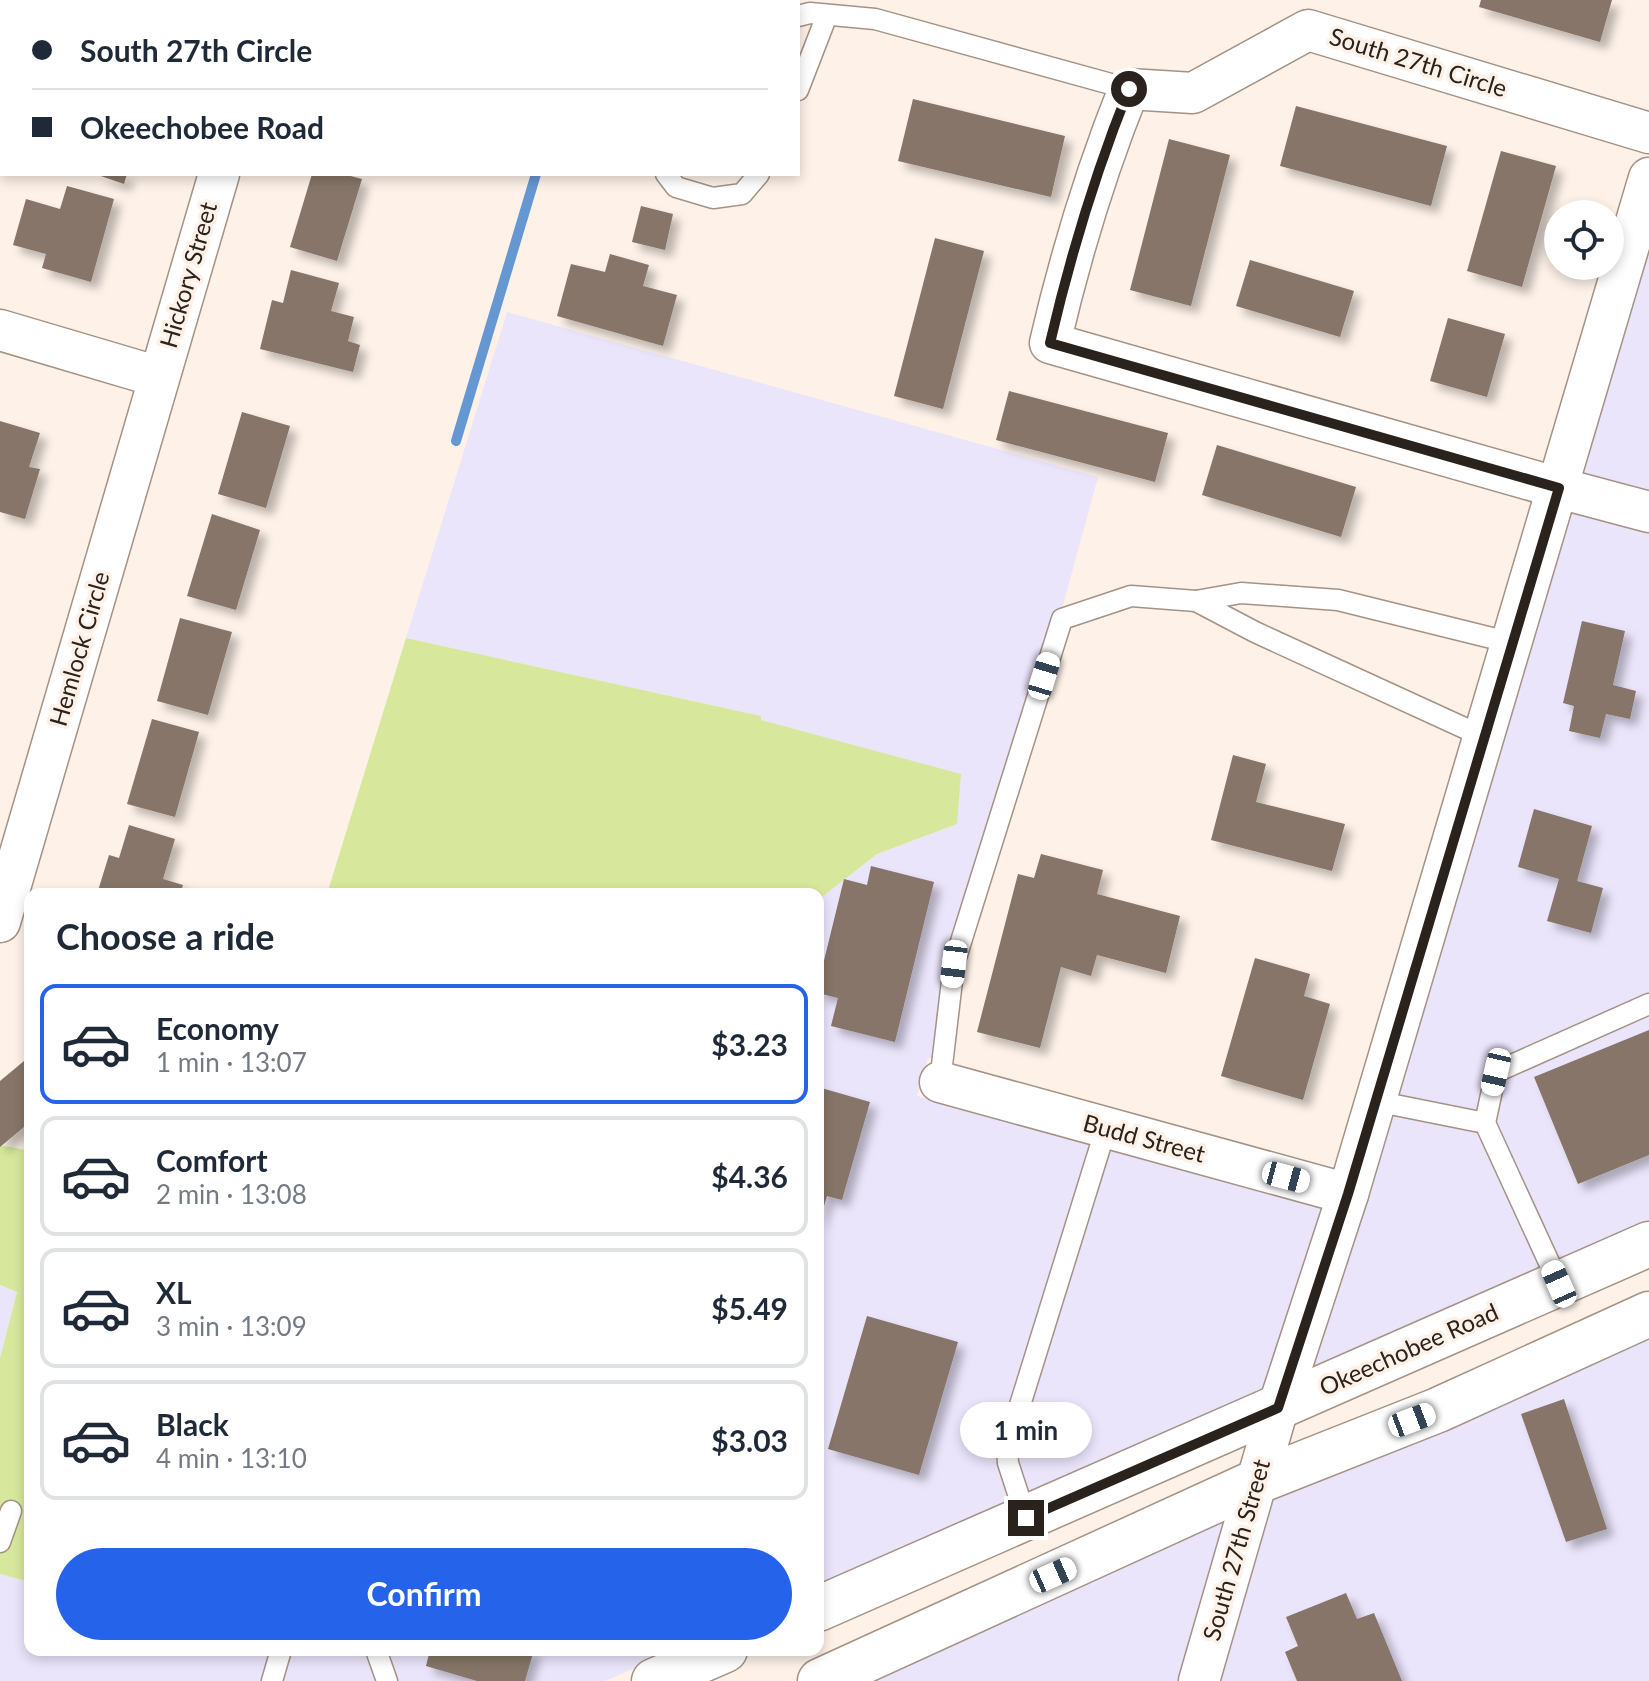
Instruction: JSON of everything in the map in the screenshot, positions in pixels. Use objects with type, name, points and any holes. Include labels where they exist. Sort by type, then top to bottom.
[{"type":"main road","name":"Okeechobee Road","points":[[824,1606],[1649,1244]]},
{"type":"main road","points":[[820,1681],[1256,1482],[1438,1410],[1649,1314]]},
{"type":"main road","points":[[654,1681],[711,1656]]},
{"type":"street","name":"South 27th Circle","points":[[1129,89],[1193,93],[1308,30],[1649,133]]},
{"type":"street","points":[[1129,89],[1112,132],[1064,283],[1050,343],[1649,512]]},
{"type":"street","name":"Hickory Street","points":[[159,377],[218,176]]},
{"type":"street","name":"South 27th Street","points":[[1199,1681],[1278,1408],[1348,1194],[1649,178]]},
{"type":"street","points":[[0,330],[159,377]]},
{"type":"street","name":"Hemlock Circle","points":[[0,922],[159,377]]},
{"type":"street","name":"Budd Street","points":[[940,1082],[1348,1194]]},
{"type":"lane","points":[[800,16],[810,13],[875,19],[1129,89]]},
{"type":"lane","points":[[800,85],[827,15]]},
{"type":"lane","points":[[668,176],[676,187],[713,198],[742,194],[757,176]]},
{"type":"lane","points":[[940,1082],[954,964],[1062,619],[1131,596],[1196,601],[1241,593],[1338,600],[1512,643]]},
{"type":"lane","points":[[1196,601],[1255,632],[1484,737]]},
{"type":"lane","points":[[1559,1284],[1485,1123],[1496,1072],[1649,1004]]},
{"type":"lane","points":[[1375,1101],[1485,1123]]},
{"type":"lane","points":[[1026,1518],[1008,1463],[1007,1447],[1106,1128]]},
{"type":"lane","points":[[0,1542],[11,1511]]},
{"type":"lane","points":[[272,1681],[279,1656]]},
{"type":"lane","points":[[378,1656],[387,1681]]},
{"type":"shaded area","points":[[1649,249],[1649,491],[1582,473]]},
{"type":"shaded area","points":[[507,312],[1098,477],[939,1060],[928,1058],[917,1096],[1324,1208],[1264,1393],[824,1585],[824,895],[877,854],[957,824],[760,719],[761,716],[406,638]]},
{"type":"shaded area","points":[[1571,512],[1649,532],[1649,1223],[1308,1374]]},
{"type":"shaded area","points":[[0,1285],[17,1292],[0,1358]]},
{"type":"shaded area","points":[[1649,1335],[1649,1681],[1217,1681],[1270,1497]]},
{"type":"shaded area","points":[[1227,1516],[1180,1681],[867,1681]]},
{"type":"shaded area","points":[[0,1574],[24,1580],[24,1656],[662,1656],[605,1681],[0,1681]]},
{"type":"green space","points":[[406,638],[761,716],[761,720],[961,774],[957,824],[877,854],[824,895],[824,888],[329,888]]},
{"type":"green space","points":[[0,1145],[24,1150],[24,1580],[0,1574],[0,1358],[17,1292],[0,1285]]},
{"type":"building","points":[[1481,0],[1612,0],[1600,42],[1479,7]]},
{"type":"building","points":[[913,99],[1065,136],[1051,197],[898,161]]},
{"type":"building","points":[[1296,106],[1447,146],[1431,206],[1280,166]]},
{"type":"building","points":[[1169,139],[1230,155],[1191,306],[1130,290]]},
{"type":"building","points":[[1501,151],[1556,166],[1522,287],[1467,271]]},
{"type":"building","points":[[101,176],[126,176],[124,184]]},
{"type":"building","points":[[311,176],[362,179],[337,261],[290,247]]},
{"type":"building","points":[[67,186],[114,199],[91,282],[42,268],[46,254],[13,245],[26,199],[60,209]]},
{"type":"building","points":[[641,206],[673,214],[665,250],[632,242]]},
{"type":"building","points":[[935,238],[984,251],[943,409],[894,396]]},
{"type":"building","points":[[610,254],[649,265],[643,286],[677,295],[663,346],[557,316],[571,264],[605,272]]},
{"type":"building","points":[[1250,260],[1354,291],[1340,337],[1236,306]]},
{"type":"building","points":[[291,270],[339,283],[331,311],[354,317],[348,341],[360,345],[353,372],[260,349],[272,300],[283,303]]},
{"type":"building","points":[[1448,318],[1505,334],[1487,397],[1430,381]]},
{"type":"building","points":[[1009,391],[1168,433],[1155,482],[996,440]]},
{"type":"building","points":[[242,412],[290,426],[266,508],[218,494]]},
{"type":"building","points":[[0,421],[40,433],[29,467],[40,469],[25,519],[0,512]]},
{"type":"building","points":[[1217,445],[1356,487],[1341,537],[1202,495]]},
{"type":"building","points":[[212,514],[260,530],[236,610],[187,596]]},
{"type":"building","points":[[180,618],[232,632],[208,715],[157,701]]},
{"type":"building","points":[[1582,621],[1625,631],[1613,685],[1636,691],[1630,719],[1606,714],[1600,738],[1569,731],[1574,706],[1563,703]]},
{"type":"building","points":[[152,719],[199,732],[175,817],[127,804]]},
{"type":"building","points":[[1233,755],[1266,764],[1256,802],[1345,824],[1332,871],[1211,840]]},
{"type":"building","points":[[1534,809],[1592,826],[1577,881],[1603,888],[1591,933],[1547,921],[1559,879],[1518,867]]},
{"type":"building","points":[[129,825],[175,839],[163,879],[183,885],[182,888],[99,888],[109,855],[119,858]]},
{"type":"building","points":[[1041,854],[1103,870],[1097,894],[1180,916],[1166,973],[1097,955],[1091,976],[1061,967],[1040,1048],[977,1032],[1018,874],[1034,878]]},
{"type":"building","points":[[871,866],[934,882],[895,1042],[831,1026],[838,998],[824,994],[824,961],[844,879],[867,885]]},
{"type":"building","points":[[1255,958],[1310,974],[1304,996],[1330,1004],[1303,1100],[1221,1076]]},
{"type":"building","points":[[1649,1030],[1649,1155],[1578,1184],[1534,1077]]},
{"type":"building","points":[[24,1061],[24,1127],[0,1147],[0,1081]]},
{"type":"building","points":[[824,1089],[870,1102],[842,1200],[827,1196],[824,1206]]},
{"type":"building","points":[[867,1316],[958,1342],[919,1475],[828,1449]]},
{"type":"building","points":[[1564,1399],[1607,1529],[1566,1542],[1521,1414]]},
{"type":"building","points":[[1346,1593],[1357,1619],[1374,1613],[1402,1681],[1297,1681],[1285,1652],[1298,1646],[1286,1617]]},
{"type":"building","points":[[428,1656],[532,1656],[525,1681],[477,1681],[426,1666]]},
{"type":"waterway","points":[[456,441],[535,176]]},
{"type":"route","points":[[1026,1518],[1278,1408],[1348,1194],[1559,488],[1050,343],[1064,283],[1112,132],[1129,89]]}]
